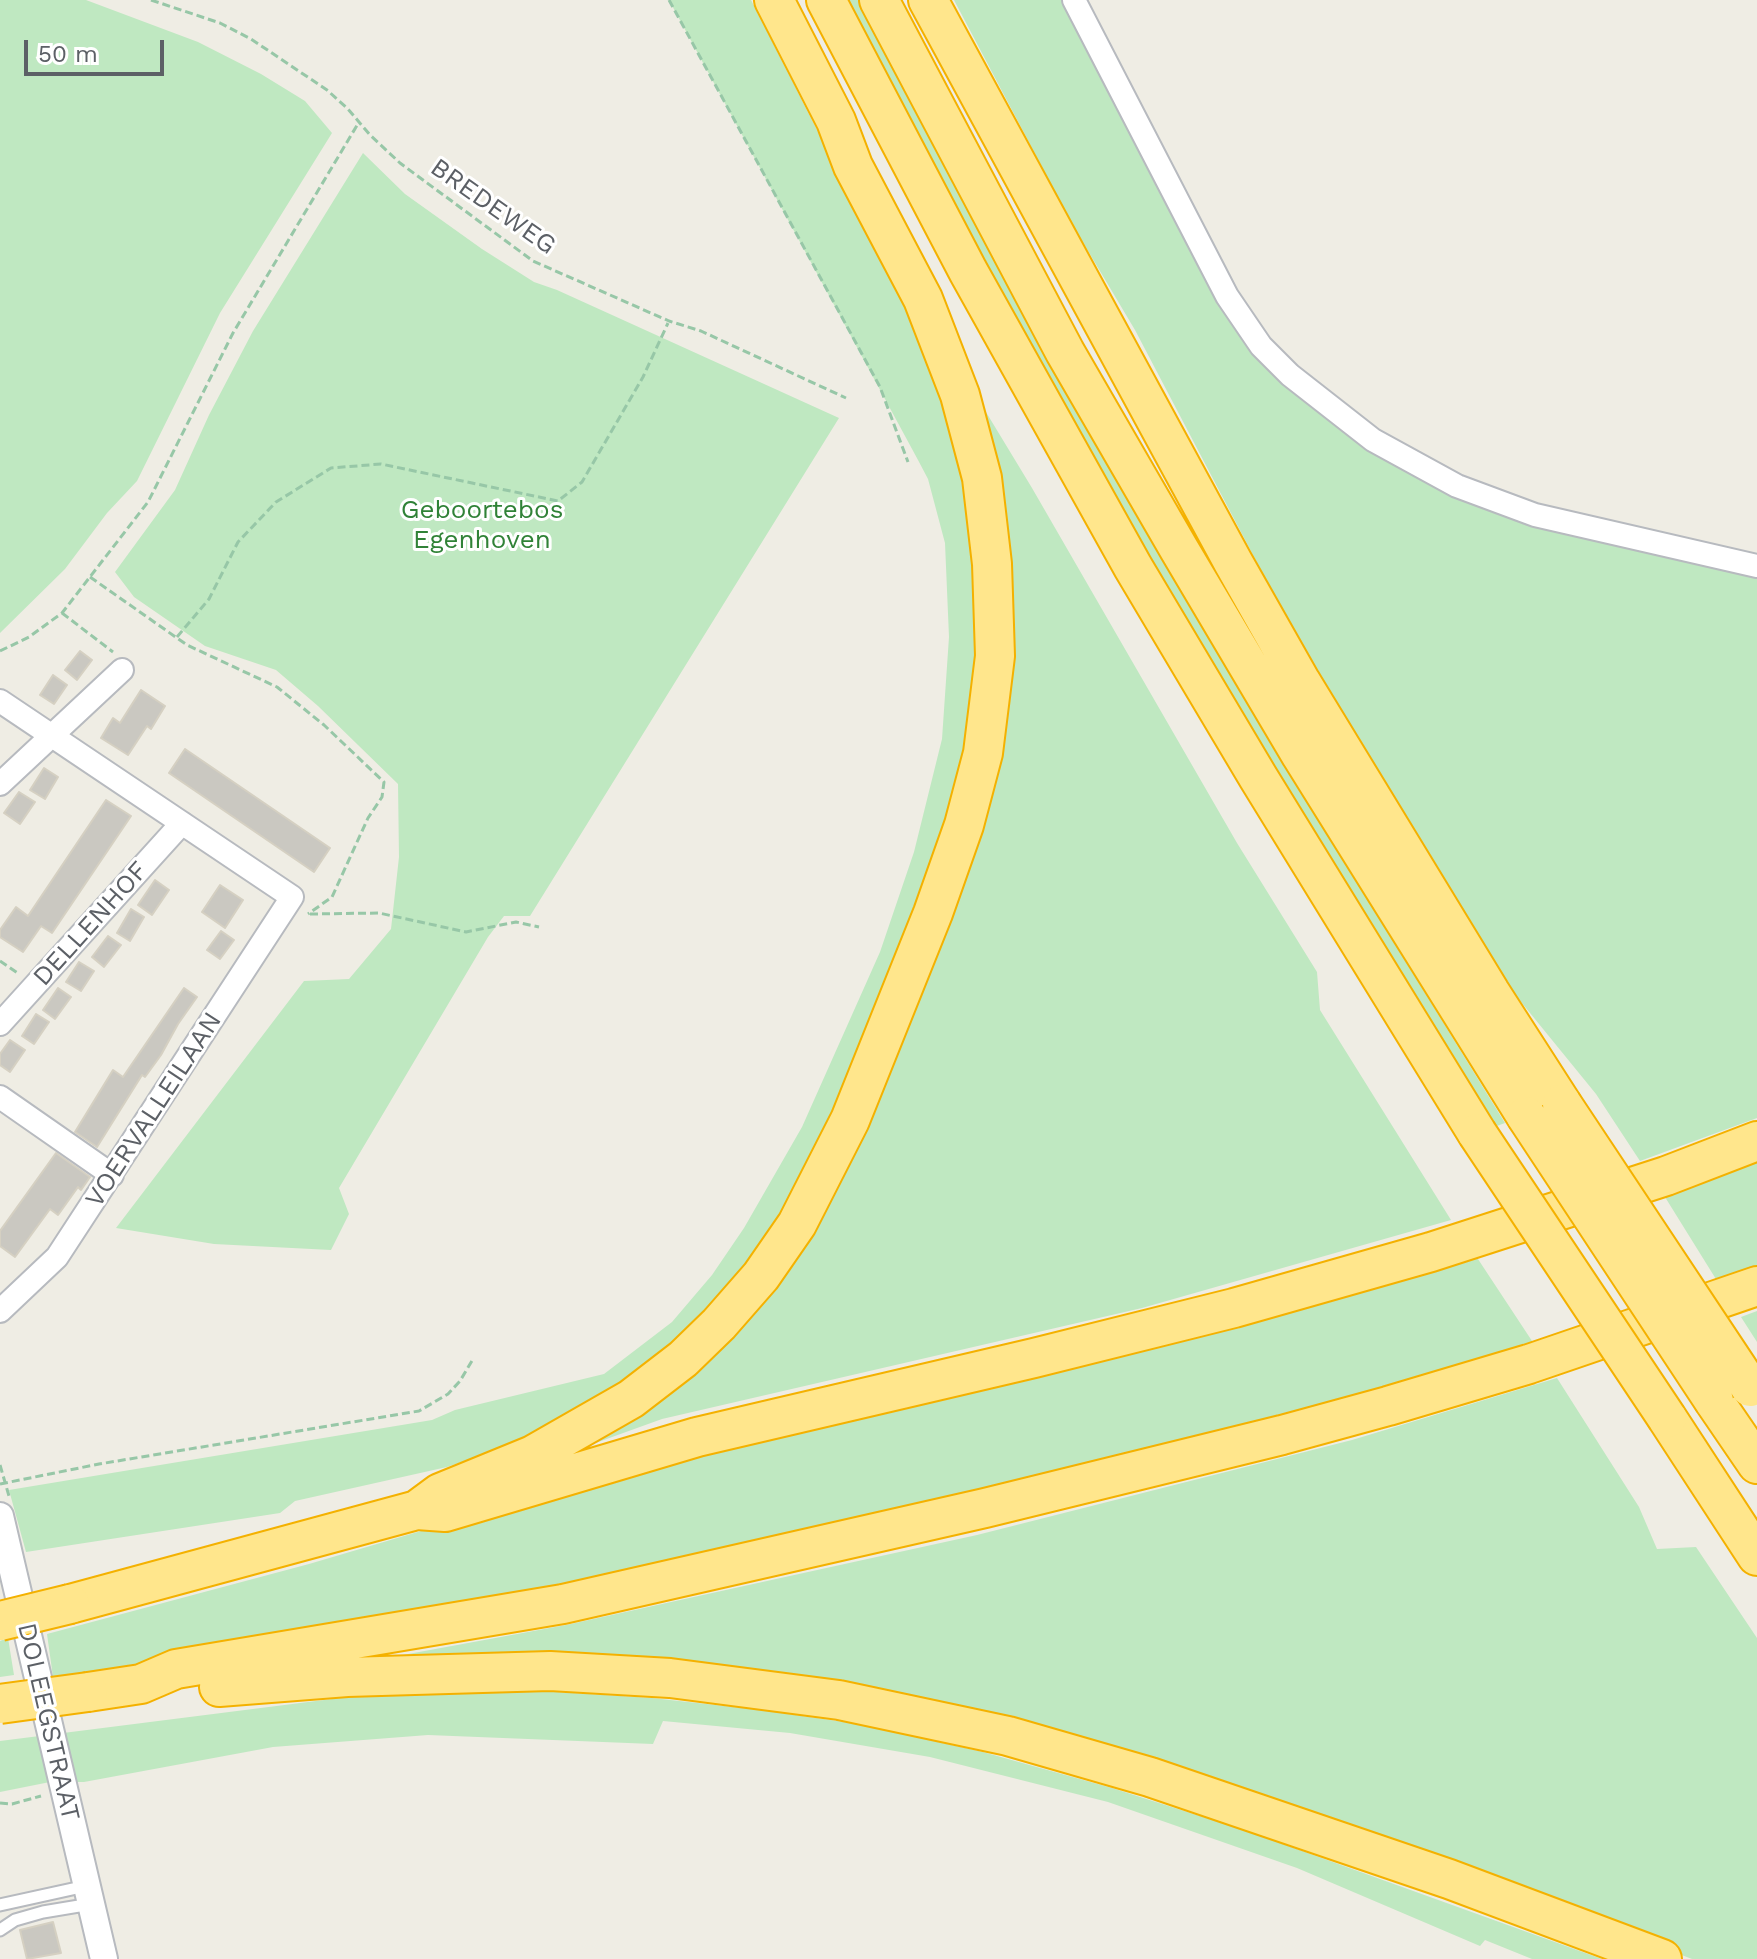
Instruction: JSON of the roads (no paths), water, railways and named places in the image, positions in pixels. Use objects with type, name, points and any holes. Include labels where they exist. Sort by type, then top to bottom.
[{"type":"highway","points":[[417,1510],[440,1493],[533,1455],[631,1399],[683,1359],[761,1276],[797,1224],[850,1120],[933,913],[964,825],[983,753],[995,656],[992,564],[982,478],[960,395],[923,299],[853,166],[836,121],[774,0]]},
{"type":"highway","points":[[826,0],[968,271],[1133,567],[1266,791],[1477,1133],[1757,1556]]},
{"type":"highway","points":[[879,0],[1065,352],[1301,755],[1526,1116],[1757,1464]]},
{"type":"highway","points":[[928,0],[1173,453],[1301,682],[1490,992],[1753,1391]]},
{"type":"highway","points":[[836,121],[897,203],[968,271]]},
{"type":"highway","points":[[0,1621],[417,1510],[445,1512],[697,1437],[1234,1308],[1431,1252],[1666,1176],[1757,1141]]},
{"type":"highway","points":[[0,1704],[141,1684],[176,1669],[563,1604],[985,1508],[1252,1443],[1529,1364],[1757,1286]]},
{"type":"highway","points":[[141,1684],[183,1691],[347,1677],[550,1671],[670,1678],[839,1700],[1008,1736],[1150,1777],[1449,1879],[1662,1959]]},
{"type":"street","points":[[1074,0],[1227,296],[1261,346],[1290,375],[1373,440],[1457,486],[1535,515],[1757,566]]},
{"type":"street","points":[[0,784],[122,670]]},
{"type":"street","points":[[0,701],[182,823]]},
{"type":"street","name":"VOERVALLEILAAN","points":[[0,1311],[57,1257],[292,897],[182,823]]},
{"type":"street","name":"DELLENHOF","points":[[0,1024],[182,823]]},
{"type":"street","points":[[0,1097],[112,1175]]},
{"type":"street","name":"DOLEEGSTRAAT","points":[[0,1516],[104,1959]]},
{"type":"lane","points":[[0,1905],[89,1895]]},
{"type":"lane","points":[[0,1930],[15,1920],[89,1895]]},
{"type":"park label","name":"Geboortebos Egenhoven","points":[[482,525]]}]
